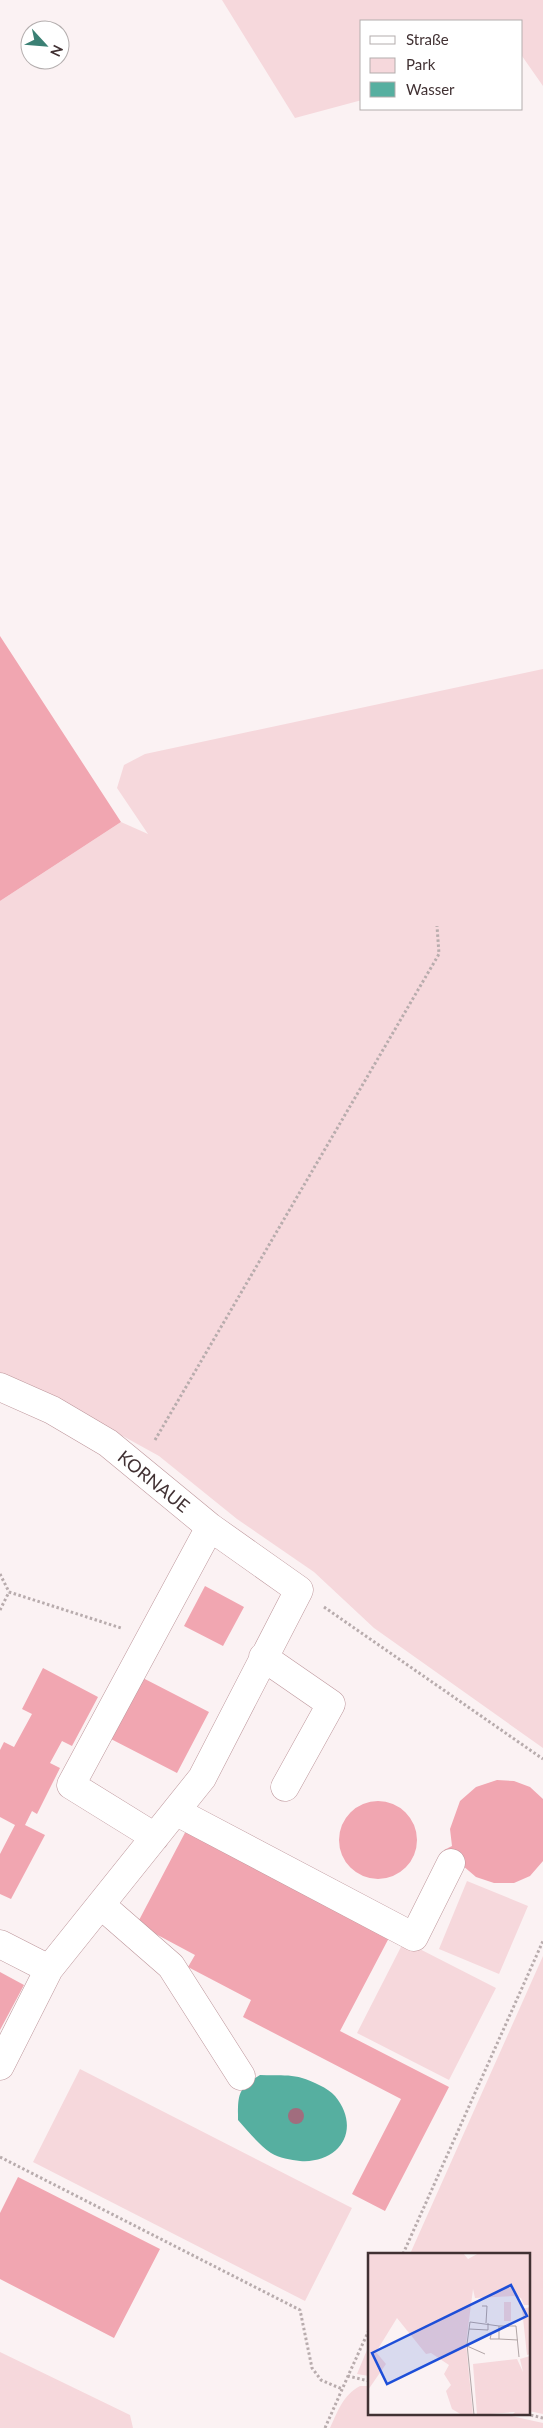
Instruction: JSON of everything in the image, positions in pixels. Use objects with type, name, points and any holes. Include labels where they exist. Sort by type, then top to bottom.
[{"type":"street","name":"KORNAUE","points":[[0,1387],[29,1399],[82,1426],[139,1467],[210,1527],[299,1590]]},
{"type":"street","points":[[155,1837],[71,1785],[210,1527]]},
{"type":"street","points":[[0,2066],[49,1969],[177,1812],[202,1778],[299,1590]]},
{"type":"street","points":[[263,1658],[331,1704],[286,1788]]},
{"type":"street","points":[[177,1812],[414,1938],[451,1863]]},
{"type":"street","points":[[100,1905],[171,1966],[240,2076]]},
{"type":"street","points":[[0,1944],[49,1969]]},
{"type":"path","points":[[139,1467],[440,954],[438,926]]},
{"type":"path","points":[[0,1574],[9,1592],[150,1638]]},
{"type":"path","points":[[299,1590],[543,1759]]},
{"type":"path","points":[[0,1610],[9,1592]]},
{"type":"path","points":[[403,2253],[543,1941]]},
{"type":"path","points":[[0,2157],[300,2310],[312,2368],[321,2380],[342,2389]]},
{"type":"path","points":[[325,2428],[368,2332]]},
{"type":"path","points":[[348,2376],[368,2380]]},
{"type":"path","points":[[530,2415],[543,2418]]},
{"type":"green space","points":[[222,0],[543,0],[543,86],[523,57],[523,20],[360,20],[360,101],[295,118]]},
{"type":"green space","points":[[543,669],[543,1748],[374,1628],[314,1572],[237,1519],[159,1456],[27,1383],[0,1374],[0,901],[121,822],[148,834],[117,788],[124,765],[145,754]]},
{"type":"green space","points":[[467,1881],[528,1906],[499,1974],[439,1949]]},
{"type":"green space","points":[[404,1941],[496,1988],[449,2080],[357,2033]]},
{"type":"green space","points":[[543,1956],[543,2414],[530,2411],[530,2253],[410,2253]]},
{"type":"green space","points":[[80,2069],[352,2208],[305,2301],[33,2162]]},
{"type":"green space","points":[[368,2347],[368,2376],[357,2374]]},
{"type":"green space","points":[[0,2352],[130,2415],[133,2428],[0,2428]]},
{"type":"green space","points":[[360,2386],[368,2386],[368,2416],[511,2416],[543,2423],[543,2428],[330,2428],[345,2399]]},
{"type":"water","points":[[260,2075],[302,2078],[320,2085],[335,2096],[343,2108],[347,2120],[343,2142],[336,2150],[326,2157],[300,2161],[274,2155],[257,2142],[238,2120],[238,2104],[240,2093],[243,2089]]},
{"type":"building","points":[[0,636],[121,822],[0,901]]},
{"type":"building","points":[[205,1586],[244,1607],[223,1646],[184,1626]]},
{"type":"building","points":[[43,1668],[98,1697],[72,1746],[62,1741],[50,1763],[60,1768],[37,1814],[32,1811],[25,1825],[45,1835],[11,1899],[0,1894],[0,1854],[15,1825],[0,1817],[0,1750],[4,1742],[14,1747],[32,1714],[22,1709]]},
{"type":"building","points":[[141,1677],[209,1712],[177,1773],[109,1738]]},
{"type":"building","points":[[497,1780],[514,1781],[530,1787],[543,1799],[543,1861],[530,1876],[514,1883],[494,1883],[476,1877],[462,1865],[451,1863],[444,1850],[452,1846],[450,1829],[460,1801],[476,1787]]},
{"type":"building","points":[[370,1801],[386,1801],[400,1807],[411,1818],[417,1832],[417,1848],[411,1862],[400,1873],[386,1879],[370,1879],[356,1873],[345,1862],[339,1848],[339,1832],[345,1818],[356,1807]]},
{"type":"building","points":[[188,1827],[391,1934],[340,2031],[449,2087],[385,2211],[352,2194],[401,2099],[243,2017],[251,2000],[188,1967],[195,1955],[137,1924]]},
{"type":"building","points":[[0,1972],[24,1985],[0,2030]]},
{"type":"building","points":[[18,2177],[160,2249],[114,2338],[0,2279],[0,2213]]}]
